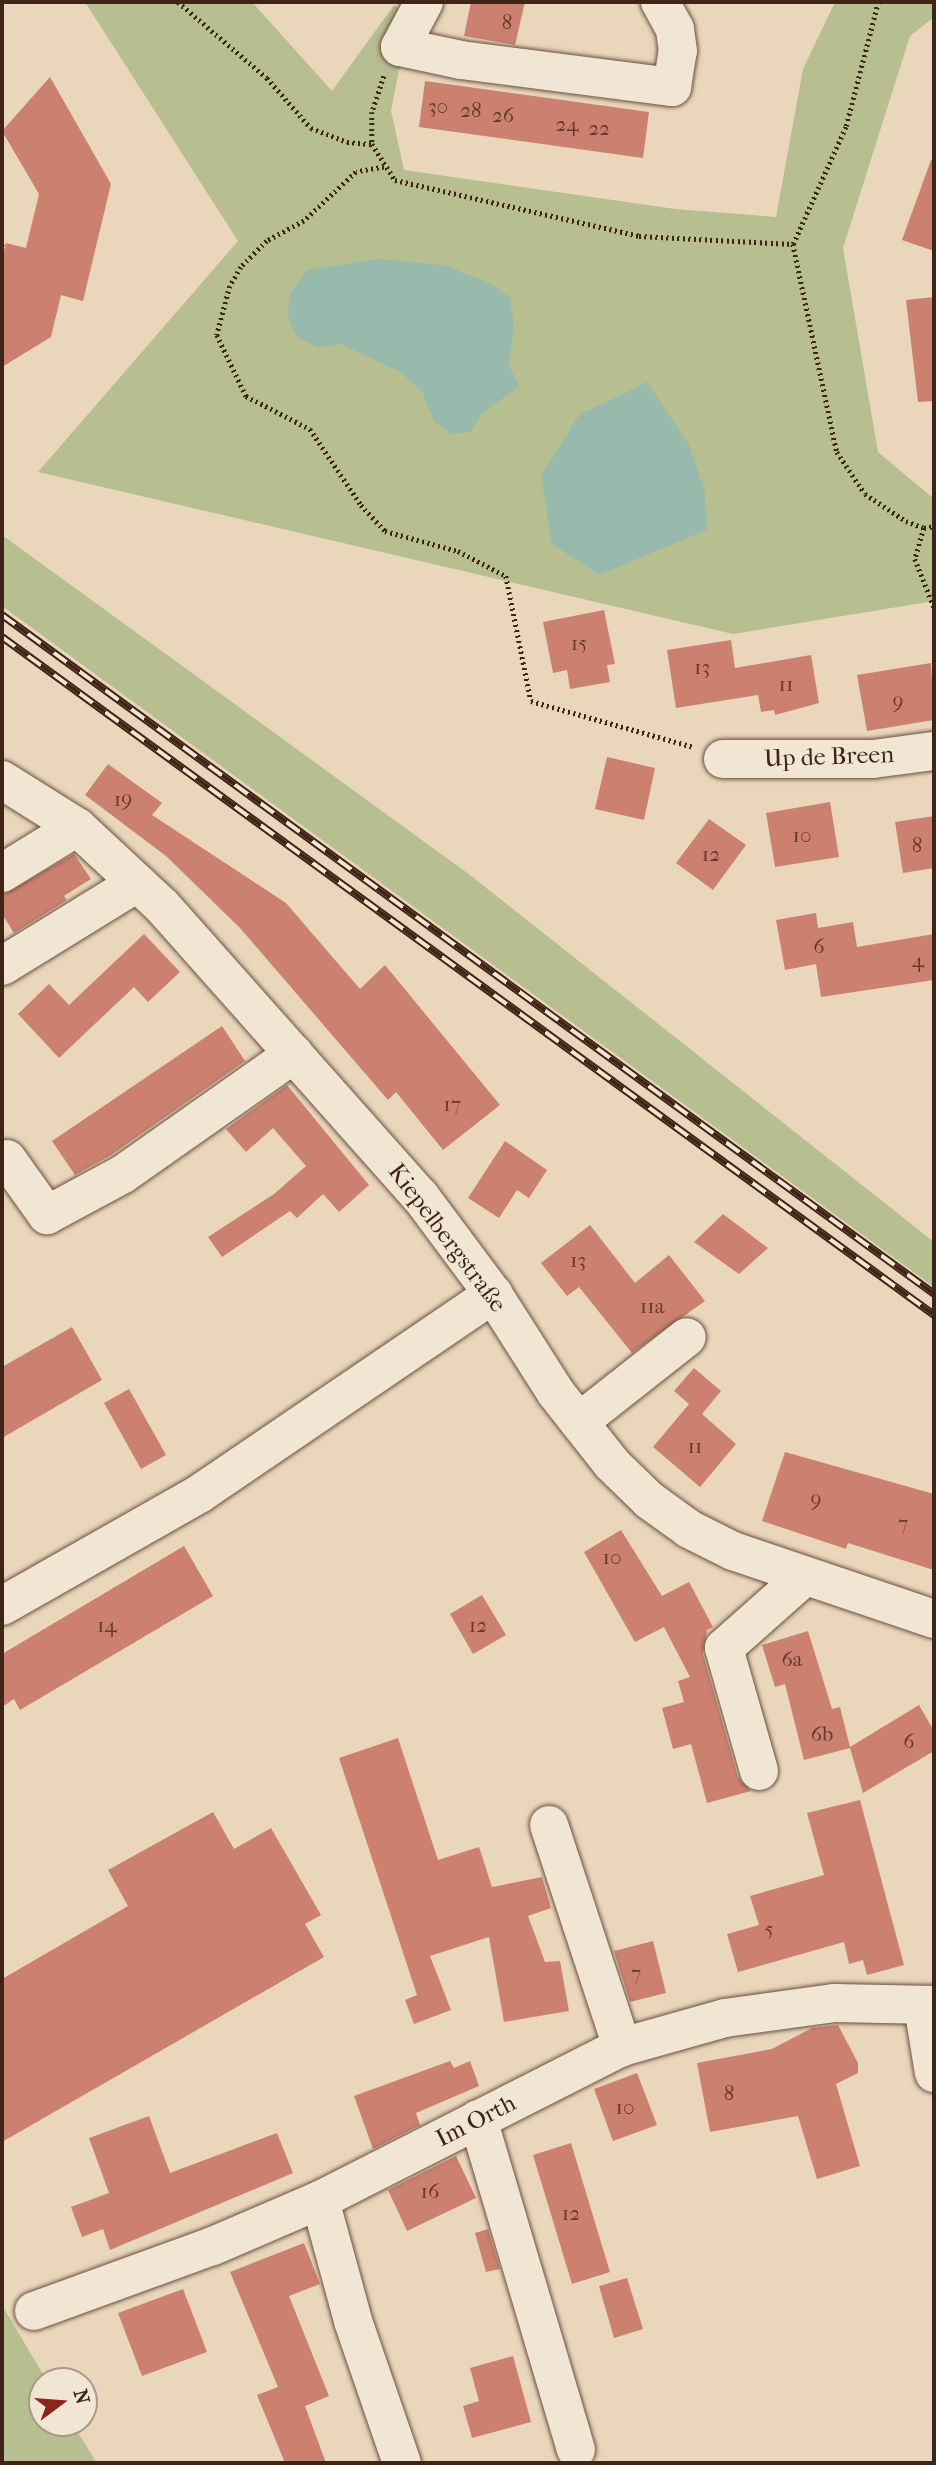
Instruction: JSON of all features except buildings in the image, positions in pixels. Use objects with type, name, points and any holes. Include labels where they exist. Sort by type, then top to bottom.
[{"type":"street","points":[[424,2],[400,47],[461,60],[672,87],[677,40],[660,2]]},
{"type":"street","name":"Up de Breen","points":[[723,759],[873,759],[934,751]]},
{"type":"street","name":"Kiepelbergstraße","points":[[2,780],[77,827],[137,883],[294,1054],[420,1196],[492,1294],[579,1422],[631,1482],[689,1529],[804,1577],[934,1619]]},
{"type":"street","points":[[2,873],[77,827]]},
{"type":"street","points":[[2,966],[137,883]]},
{"type":"street","points":[[7,1159],[47,1215],[123,1174],[294,1054]]},
{"type":"street","points":[[2,1606],[199,1494],[492,1294]]},
{"type":"street","points":[[579,1422],[687,1338]]},
{"type":"street","points":[[759,1771],[723,1648],[804,1577]]},
{"type":"street","points":[[549,1825],[622,2046]]},
{"type":"street","name":"Im Orth","points":[[34,2311],[213,2246],[320,2200],[622,2046],[725,2018],[835,2003],[929,2006]]},
{"type":"street","points":[[929,2006],[934,2073]]},
{"type":"street","points":[[478,2119],[576,2449]]},
{"type":"street","points":[[320,2200],[353,2321],[402,2463]]},
{"type":"path","points":[[178,2],[267,78],[311,128],[347,142],[372,144]]},
{"type":"path","points":[[878,2],[846,126],[793,244],[837,452],[864,494],[924,528],[934,526]]},
{"type":"path","points":[[400,47],[381,80],[372,112],[372,144],[383,167],[395,180],[639,236],[793,244]]},
{"type":"path","points":[[383,167],[356,172],[304,221],[267,241],[241,267],[230,286],[217,335],[246,396],[310,429],[361,505],[385,531],[458,551],[506,576],[531,701],[684,743]]},
{"type":"path","points":[[924,528],[915,559],[934,607]]},
{"type":"green space","points":[[85,2],[252,2],[332,91],[394,5],[422,29],[399,70],[391,111],[404,170],[675,209],[776,217],[803,69],[835,2],[934,2],[934,17],[910,36],[843,248],[878,452],[934,499],[934,601],[733,634],[38,472],[238,241]]},
{"type":"green space","points":[[2,535],[470,875],[934,1242],[934,1287],[2,606]]},
{"type":"green space","points":[[2,2305],[39,2367],[28,2367],[28,2437],[81,2437],[97,2463],[2,2463]]},
{"type":"shaded area","points":[[378,259],[444,265],[489,283],[510,297],[514,327],[509,363],[519,387],[482,413],[470,432],[451,434],[434,421],[422,391],[400,372],[341,344],[319,348],[297,337],[287,316],[291,292],[307,270]]},
{"type":"shaded area","points":[[647,382],[689,445],[705,493],[707,530],[599,575],[552,544],[541,476],[579,415]]},
{"type":"railway","points":[[2,615],[934,1294]]},
{"type":"railway","points":[[2,637],[934,1315]]}]
